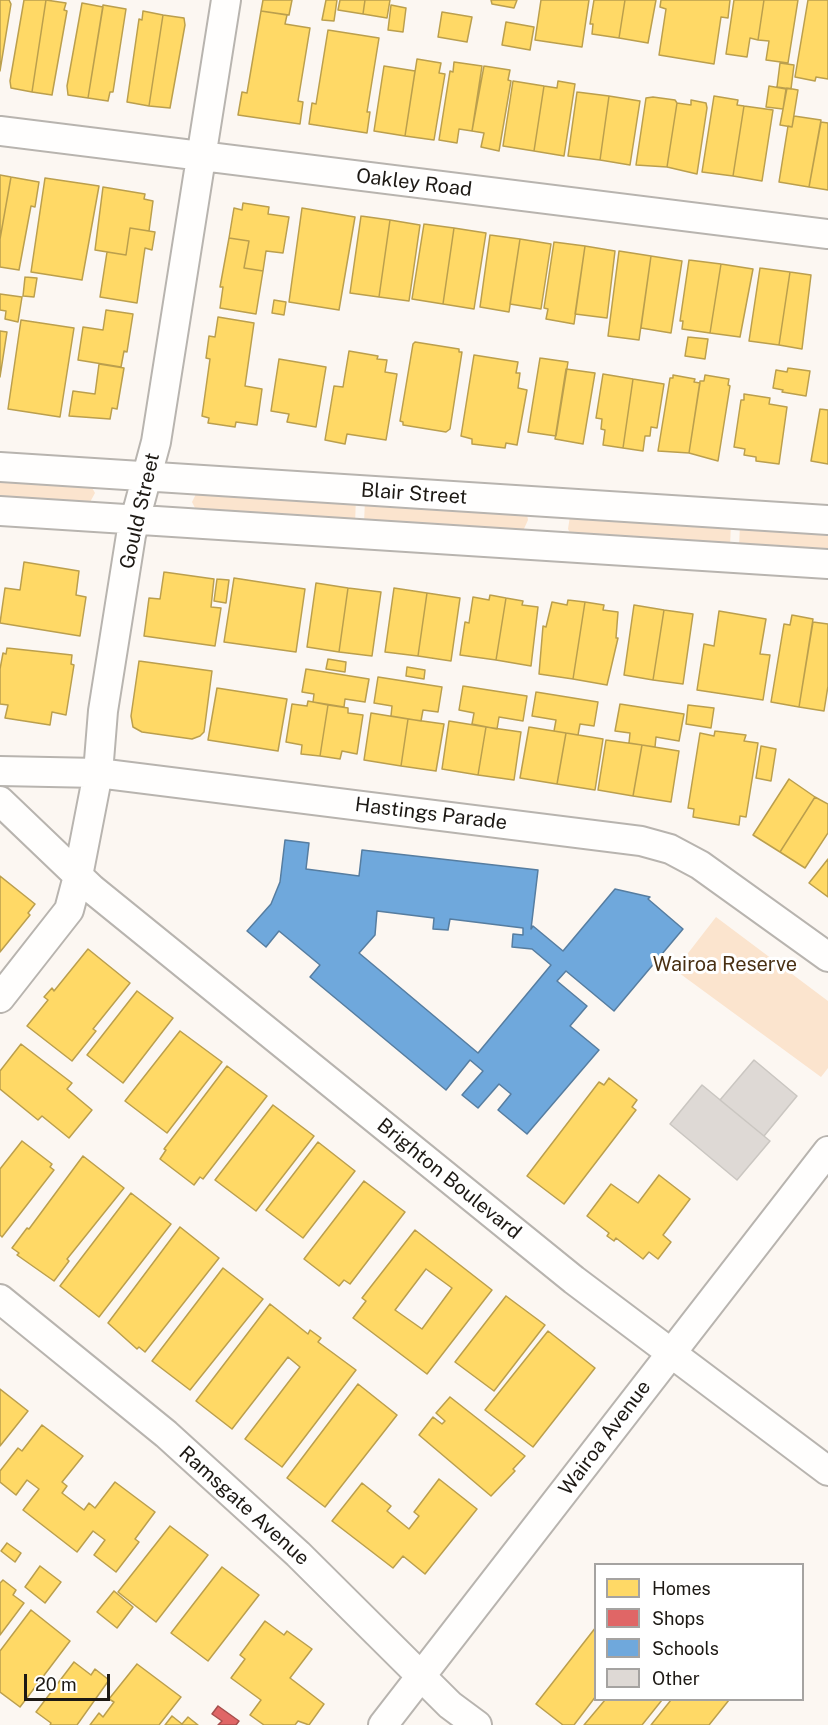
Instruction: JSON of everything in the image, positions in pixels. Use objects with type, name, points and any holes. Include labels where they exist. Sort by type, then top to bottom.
[{"type":"street","name":"Gould Street","points":[[0,998],[69,910],[78,876],[98,773],[103,711],[135,520],[156,442],[226,0]]},
{"type":"street","name":"Oakley Road","points":[[0,131],[828,234]]},
{"type":"street","name":"Blair Street","points":[[0,467],[828,520]]},
{"type":"street","points":[[546,546],[549,502]]},
{"type":"street","points":[[0,512],[828,564]]},
{"type":"street","name":"Hastings Parade","points":[[0,771],[98,773],[641,841],[670,849],[700,865],[828,957]]},
{"type":"street","points":[[0,801],[78,876]]},
{"type":"street","name":"Brighton Boulevard","points":[[78,876],[574,1280],[828,1471]]},
{"type":"street","name":"Wairoa Avenue","points":[[383,1725],[828,1150]]},
{"type":"street","name":"Ramsgate Avenue","points":[[0,1299],[166,1434],[298,1554],[450,1705],[477,1725]]},
{"type":"green space","points":[[0,476],[90,484],[95,493],[89,504],[0,500]]},
{"type":"green space","points":[[197,492],[356,498],[355,524],[197,512],[192,502]]},
{"type":"green space","points":[[365,499],[527,514],[528,520],[523,531],[364,524]]},
{"type":"green space","points":[[570,516],[731,523],[730,547],[571,535],[568,529]]},
{"type":"green space","points":[[740,524],[828,529],[828,554],[739,547]]},
{"type":"green space","name":"Wairoa Reserve","points":[[716,917],[828,1001],[828,1068],[821,1077],[675,970]]},
{"type":"building: Homes","points":[[0,0],[9,0],[11,4],[0,71]]},
{"type":"building: Homes","points":[[24,0],[46,0],[32,92],[11,88],[10,81]]},
{"type":"building: Homes","points":[[46,0],[66,3],[64,10],[67,11],[52,95],[32,92]]},
{"type":"building: Homes","points":[[263,0],[292,0],[289,15],[261,11]]},
{"type":"building: Homes","points":[[326,0],[337,0],[334,21],[322,20]]},
{"type":"building: Homes","points":[[340,0],[365,0],[363,14],[338,10]]},
{"type":"building: Homes","points":[[365,0],[390,0],[387,18],[363,14]]},
{"type":"building: Homes","points":[[491,0],[517,0],[514,8],[492,4]]},
{"type":"building: Homes","points":[[541,0],[589,0],[582,47],[535,40]]},
{"type":"building: Homes","points":[[594,0],[625,0],[619,38],[592,34],[593,24],[590,24]]},
{"type":"building: Homes","points":[[625,0],[656,0],[648,43],[619,38]]},
{"type":"building: Homes","points":[[661,0],[730,0],[728,18],[721,17],[714,64],[659,55],[666,9],[660,7]]},
{"type":"building: Homes","points":[[734,0],[764,0],[758,40],[750,38],[747,57],[726,54]]},
{"type":"building: Homes","points":[[764,0],[798,0],[788,63],[766,60],[769,41],[758,40]]},
{"type":"building: Homes","points":[[808,0],[828,0],[828,79],[816,77],[815,81],[795,77]]},
{"type":"building: Homes","points":[[82,3],[103,7],[88,98],[68,95],[67,86]]},
{"type":"building: Homes","points":[[103,5],[126,9],[113,92],[110,92],[108,101],[88,98]]},
{"type":"building: Homes","points":[[391,5],[406,8],[403,32],[388,30]]},
{"type":"building: Homes","points":[[143,11],[163,15],[149,106],[127,102],[139,19],[142,20]]},
{"type":"building: Homes","points":[[261,11],[287,15],[285,24],[310,28],[298,101],[303,102],[300,124],[238,115],[242,92],[247,93]]},
{"type":"building: Homes","points":[[442,12],[472,17],[467,42],[438,37]]},
{"type":"building: Homes","points":[[163,15],[184,18],[185,25],[170,108],[149,106]]},
{"type":"building: Homes","points":[[506,22],[534,27],[530,50],[502,45]]},
{"type":"building: Homes","points":[[328,30],[379,38],[367,112],[370,112],[367,133],[309,124],[312,103],[316,104]]},
{"type":"building: Homes","points":[[417,59],[441,63],[439,73],[445,74],[434,140],[405,136]]},
{"type":"building: Homes","points":[[454,62],[482,66],[472,131],[459,129],[457,143],[439,140],[450,71],[453,72]]},
{"type":"building: Homes","points":[[780,63],[794,65],[791,89],[777,87]]},
{"type":"building: Homes","points":[[384,66],[415,71],[405,136],[374,131]]},
{"type":"building: Homes","points":[[484,66],[510,70],[508,80],[511,81],[499,151],[481,147],[484,133],[472,131]]},
{"type":"building: Homes","points":[[513,81],[544,86],[534,151],[503,146]]},
{"type":"building: Homes","points":[[558,81],[575,84],[564,156],[534,151],[544,86],[557,88]]},
{"type":"building: Homes","points":[[769,86],[786,89],[783,109],[766,107]]},
{"type":"building: Homes","points":[[787,88],[798,90],[792,127],[780,125]]},
{"type":"building: Homes","points":[[577,92],[609,96],[600,160],[568,156]]},
{"type":"building: Homes","points":[[609,96],[640,101],[630,165],[600,160]]},
{"type":"building: Homes","points":[[714,96],[738,100],[737,105],[744,106],[733,176],[702,172]]},
{"type":"building: Homes","points":[[646,98],[675,100],[677,103],[667,167],[636,165]]},
{"type":"building: Homes","points":[[691,100],[706,103],[707,108],[697,174],[667,167],[677,103],[691,105]]},
{"type":"building: Homes","points":[[744,106],[773,110],[762,181],[733,176]]},
{"type":"building: Homes","points":[[794,116],[821,120],[809,187],[779,182],[788,126],[792,127]]},
{"type":"building: Homes","points":[[821,122],[828,123],[828,190],[809,187]]},
{"type":"building: Homes","points":[[0,175],[11,177],[0,239]]},
{"type":"building: Homes","points":[[11,177],[39,182],[35,207],[31,206],[19,270],[0,267],[0,239]]},
{"type":"building: Homes","points":[[45,178],[99,186],[82,280],[31,272]]},
{"type":"building: Homes","points":[[103,187],[145,194],[144,199],[153,201],[149,231],[130,228],[126,255],[95,250]]},
{"type":"building: Homes","points":[[243,203],[269,207],[268,214],[289,217],[283,253],[266,251],[263,271],[244,268],[249,241],[229,238],[234,208],[242,210]]},
{"type":"building: Homes","points":[[302,208],[355,217],[339,310],[289,302]]},
{"type":"building: Homes","points":[[361,216],[390,220],[379,297],[350,293]]},
{"type":"building: Homes","points":[[390,220],[420,225],[409,301],[379,297]]},
{"type":"building: Homes","points":[[424,224],[454,228],[443,304],[412,299]]},
{"type":"building: Homes","points":[[130,228],[155,232],[152,250],[145,248],[137,303],[100,297],[107,252],[126,255]]},
{"type":"building: Homes","points":[[454,228],[486,233],[474,309],[443,304]]},
{"type":"building: Homes","points":[[490,235],[520,239],[509,312],[480,307]]},
{"type":"building: Homes","points":[[229,238],[249,241],[244,268],[263,271],[256,314],[220,308],[223,287],[220,287]]},
{"type":"building: Homes","points":[[520,239],[551,244],[541,309],[510,304]]},
{"type":"building: Homes","points":[[554,242],[585,246],[574,324],[546,319],[548,309],[544,308]]},
{"type":"building: Homes","points":[[585,246],[615,251],[607,318],[575,314]]},
{"type":"building: Homes","points":[[619,251],[651,256],[639,340],[608,336]]},
{"type":"building: Homes","points":[[651,256],[682,261],[671,333],[641,328]]},
{"type":"building: Homes","points":[[689,260],[721,264],[710,333],[682,329],[683,321],[680,321]]},
{"type":"building: Homes","points":[[721,264],[753,269],[740,337],[710,333]]},
{"type":"building: Homes","points":[[760,268],[790,272],[779,345],[749,341]]},
{"type":"building: Homes","points":[[790,272],[811,275],[802,349],[779,345]]},
{"type":"building: Homes","points":[[25,277],[37,278],[34,297],[23,296]]},
{"type":"building: Homes","points":[[0,294],[22,297],[18,322],[5,319],[6,311],[0,310]]},
{"type":"building: Homes","points":[[274,300],[286,302],[284,315],[272,313]]},
{"type":"building: Homes","points":[[106,310],[133,314],[127,352],[124,351],[121,367],[78,360],[83,327],[103,330]]},
{"type":"building: Homes","points":[[218,317],[254,323],[245,386],[262,389],[257,425],[236,422],[235,427],[208,423],[209,418],[202,416],[210,359],[206,358],[209,336],[215,337]]},
{"type":"building: Homes","points":[[21,320],[74,328],[60,417],[8,409]]},
{"type":"building: Homes","points":[[0,331],[7,332],[0,377]]},
{"type":"building: Homes","points":[[688,337],[708,339],[705,359],[685,356]]},
{"type":"building: Homes","points":[[415,342],[459,349],[459,352],[462,352],[450,429],[446,432],[403,425],[400,421]]},
{"type":"building: Homes","points":[[349,351],[378,356],[377,359],[387,360],[385,372],[397,374],[386,440],[347,434],[345,444],[325,440],[334,386],[343,387]]},
{"type":"building: Homes","points":[[474,355],[518,362],[516,373],[520,373],[518,388],[527,390],[517,445],[506,443],[505,448],[472,444],[472,439],[461,436]]},
{"type":"building: Homes","points":[[540,358],[568,362],[556,436],[528,432]]},
{"type":"building: Homes","points":[[279,359],[326,367],[316,427],[287,422],[289,414],[271,411]]},
{"type":"building: Homes","points":[[99,364],[124,368],[117,409],[112,408],[110,419],[69,416],[73,391],[95,394]]},
{"type":"building: Homes","points":[[788,368],[810,371],[806,396],[773,388],[776,370],[787,372]]},
{"type":"building: Homes","points":[[566,369],[595,373],[583,444],[555,439]]},
{"type":"building: Homes","points":[[603,374],[633,379],[623,448],[603,445],[605,430],[601,429],[602,419],[596,418]]},
{"type":"building: Homes","points":[[673,375],[695,379],[694,382],[700,383],[689,453],[658,451],[670,378],[673,378]]},
{"type":"building: Homes","points":[[705,375],[729,379],[728,385],[730,386],[718,461],[689,453],[700,381],[704,381]]},
{"type":"building: Homes","points":[[633,379],[664,384],[657,428],[651,427],[650,436],[645,436],[643,451],[623,448]]},
{"type":"building: Homes","points":[[744,394],[770,398],[769,404],[787,407],[779,464],[756,461],[756,457],[744,455],[745,449],[734,447],[741,400],[744,400]]},
{"type":"building: Homes","points":[[820,409],[828,410],[828,464],[811,461]]},
{"type":"building: Homes","points":[[24,562],[79,571],[76,595],[86,597],[80,636],[0,623],[5,588],[20,590]]},
{"type":"building: Homes","points":[[164,572],[214,579],[211,607],[221,608],[215,646],[144,636],[149,598],[160,599]]},
{"type":"building: Homes","points":[[234,578],[305,589],[296,652],[224,642]]},
{"type":"building: Homes","points":[[217,579],[229,580],[226,603],[214,601]]},
{"type":"building: Homes","points":[[316,583],[348,588],[339,652],[307,647]]},
{"type":"building: Homes","points":[[348,588],[381,592],[372,656],[339,652]]},
{"type":"building: Homes","points":[[394,588],[427,593],[418,656],[385,652]]},
{"type":"building: Homes","points":[[427,593],[460,598],[451,661],[418,656]]},
{"type":"building: Homes","points":[[490,595],[506,598],[496,660],[460,655],[465,622],[469,623],[473,597],[489,600]]},
{"type":"building: Homes","points":[[506,598],[523,601],[522,605],[538,607],[531,666],[496,660]]},
{"type":"building: Homes","points":[[568,600],[585,602],[573,679],[539,674],[543,626],[546,627],[552,602],[567,605]]},
{"type":"building: Homes","points":[[585,602],[604,605],[603,610],[618,612],[616,638],[618,638],[607,685],[573,679]]},
{"type":"building: Homes","points":[[634,605],[664,610],[653,680],[624,675]]},
{"type":"building: Homes","points":[[664,610],[693,614],[683,684],[653,680]]},
{"type":"building: Homes","points":[[719,611],[766,619],[760,654],[770,655],[763,700],[697,690],[704,644],[714,646]]},
{"type":"building: Homes","points":[[792,615],[813,619],[799,707],[771,702],[784,624],[790,625]]},
{"type":"building: Homes","points":[[813,622],[828,624],[828,686],[824,711],[799,707]]},
{"type":"building: Homes","points":[[7,648],[72,655],[71,664],[74,665],[66,715],[52,712],[50,725],[5,718],[8,705],[0,704],[0,669],[3,653],[6,654]]},
{"type":"building: Homes","points":[[328,659],[346,662],[345,672],[326,669]]},
{"type":"building: Homes","points":[[139,661],[212,671],[204,732],[200,736],[192,739],[142,732],[133,727],[131,716]]},
{"type":"building: Homes","points":[[407,667],[425,670],[424,679],[406,676]]},
{"type":"building: Homes","points":[[306,669],[369,679],[365,702],[345,699],[344,707],[313,702],[314,694],[302,692]]},
{"type":"building: Homes","points":[[378,677],[442,687],[438,712],[423,710],[421,721],[391,716],[392,706],[374,703]]},
{"type":"building: Homes","points":[[463,686],[527,696],[523,721],[499,717],[497,729],[472,724],[474,713],[459,710]]},
{"type":"building: Homes","points":[[217,688],[287,699],[278,751],[208,740]]},
{"type":"building: Homes","points":[[536,692],[598,702],[594,726],[580,724],[578,735],[554,731],[556,720],[532,716]]},
{"type":"building: Homes","points":[[308,701],[328,705],[320,756],[301,754],[302,745],[286,742],[292,704],[307,706]]},
{"type":"building: Homes","points":[[620,704],[684,714],[679,741],[656,737],[655,747],[629,743],[630,733],[615,731]]},
{"type":"building: Homes","points":[[328,705],[348,708],[348,713],[363,715],[357,754],[342,751],[340,759],[320,756]]},
{"type":"building: Homes","points":[[688,705],[714,708],[711,728],[686,724]]},
{"type":"building: Homes","points":[[371,713],[408,719],[401,766],[364,760]]},
{"type":"building: Homes","points":[[408,719],[444,724],[436,771],[401,766]]},
{"type":"building: Homes","points":[[449,721],[486,727],[478,775],[442,769]]},
{"type":"building: Homes","points":[[486,727],[521,732],[514,780],[478,775]]},
{"type":"building: Homes","points":[[529,727],[566,733],[557,784],[520,778]]},
{"type":"building: Homes","points":[[715,731],[746,735],[744,741],[758,743],[746,817],[740,816],[739,825],[693,817],[694,809],[688,808],[700,733],[714,736]]},
{"type":"building: Homes","points":[[566,733],[603,739],[595,790],[557,784]]},
{"type":"building: Homes","points":[[606,740],[642,745],[633,796],[598,790]]},
{"type":"building: Homes","points":[[642,745],[679,751],[671,802],[633,796]]},
{"type":"building: Homes","points":[[761,746],[776,749],[771,781],[756,778]]},
{"type":"building: Homes","points":[[789,779],[815,797],[780,852],[753,835]]},
{"type":"building: Homes","points":[[815,797],[828,804],[828,833],[805,868],[780,852]]},
{"type":"building: Homes","points":[[828,859],[828,897],[809,883]]},
{"type":"building: Homes","points":[[0,876],[35,904],[28,913],[30,915],[0,952]]},
{"type":"building: Homes","points":[[88,949],[130,983],[93,1029],[96,1031],[72,1061],[27,1026],[48,1000],[44,997],[52,988],[54,991]]},
{"type":"building: Homes","points":[[137,991],[173,1018],[123,1083],[87,1055]]},
{"type":"building: Homes","points":[[180,1031],[222,1062],[167,1133],[125,1101]]},
{"type":"building: Homes","points":[[21,1044],[72,1083],[67,1089],[92,1110],[69,1138],[42,1116],[38,1120],[0,1089],[0,1071]]},
{"type":"building: Homes","points":[[227,1066],[267,1096],[203,1179],[200,1177],[194,1185],[160,1159],[166,1150],[164,1149]]},
{"type":"building: Homes","points":[[609,1078],[637,1100],[632,1107],[636,1110],[564,1204],[527,1176],[599,1082],[604,1085]]},
{"type":"building: Homes","points":[[273,1105],[314,1136],[256,1211],[215,1180]]},
{"type":"building: Homes","points":[[22,1141],[52,1164],[50,1167],[54,1170],[2,1237],[0,1235],[0,1169]]},
{"type":"building: Homes","points":[[318,1142],[355,1171],[303,1238],[266,1210]]},
{"type":"building: Homes","points":[[83,1156],[124,1188],[67,1259],[69,1261],[54,1281],[17,1255],[19,1253],[12,1248],[27,1228],[29,1229]]},
{"type":"building: Homes","points":[[659,1175],[690,1199],[663,1235],[671,1242],[658,1259],[649,1252],[643,1259],[616,1238],[614,1241],[607,1236],[609,1233],[587,1216],[611,1184],[638,1203]]},
{"type":"building: Homes","points":[[364,1181],[405,1212],[350,1284],[344,1280],[339,1286],[304,1259]]},
{"type":"building: Homes","points":[[131,1193],[171,1224],[99,1317],[60,1286]]},
{"type":"building: Homes","points":[[180,1227],[219,1258],[145,1352],[139,1347],[137,1349],[108,1323]]},
{"type":"building: Homes","points":[[415,1230],[492,1290],[427,1374],[353,1318],[366,1301],[362,1298]],"holes":[[[426,1269],[452,1288],[422,1329],[395,1310]]]},
{"type":"building: Homes","points":[[223,1268],[263,1299],[190,1390],[152,1361]]},
{"type":"building: Homes","points":[[506,1296],[545,1325],[494,1391],[455,1362]]},
{"type":"building: Homes","points":[[270,1304],[308,1334],[310,1330],[321,1338],[318,1342],[356,1370],[282,1467],[245,1439],[300,1367],[288,1357],[232,1429],[196,1401]]},
{"type":"building: Homes","points":[[548,1331],[595,1368],[533,1447],[485,1410]]},
{"type":"building: Homes","points":[[358,1384],[397,1415],[325,1507],[287,1478]]},
{"type":"building: Homes","points":[[0,1389],[28,1411],[0,1446]]},
{"type":"building: Homes","points":[[450,1397],[525,1456],[513,1469],[515,1471],[491,1496],[419,1435],[433,1417],[442,1424],[445,1421],[436,1413]]},
{"type":"building: Homes","points":[[42,1425],[83,1456],[62,1482],[67,1486],[62,1493],[84,1510],[89,1503],[95,1508],[115,1482],[155,1512],[135,1539],[139,1542],[116,1572],[94,1555],[105,1540],[93,1531],[77,1552],[23,1510],[39,1489],[27,1480],[16,1495],[0,1482],[0,1471],[18,1448],[22,1451]]},
{"type":"building: Homes","points":[[439,1479],[477,1509],[425,1574],[403,1556],[393,1568],[332,1521],[362,1483],[391,1506],[387,1511],[409,1529],[419,1516],[414,1512]]},
{"type":"building: Homes","points":[[170,1526],[208,1555],[156,1622],[118,1592]]},
{"type":"building: Homes","points":[[7,1543],[21,1553],[15,1562],[1,1551]]},
{"type":"building: Homes","points":[[40,1566],[61,1582],[45,1603],[25,1587]]},
{"type":"building: Homes","points":[[222,1567],[259,1595],[208,1661],[171,1633]]},
{"type":"building: Homes","points":[[3,1580],[16,1590],[13,1595],[24,1603],[0,1635],[0,1583]]},
{"type":"building: Homes","points":[[114,1591],[133,1607],[117,1628],[97,1612]]},
{"type":"building: Homes","points":[[31,1610],[70,1641],[20,1707],[0,1692],[0,1651]]},
{"type":"building: Homes","points":[[265,1621],[284,1635],[287,1631],[312,1649],[290,1678],[324,1704],[309,1725],[298,1721],[295,1725],[264,1725],[250,1715],[261,1700],[231,1678],[245,1659],[240,1655]]},
{"type":"building: Homes","points":[[594,1630],[594,1699],[574,1725],[563,1725],[536,1704]]},
{"type":"building: Homes","points":[[74,1662],[91,1675],[95,1669],[109,1680],[77,1725],[50,1725],[51,1723],[36,1712]]},
{"type":"building: Homes","points":[[137,1664],[181,1697],[159,1725],[90,1725],[99,1713],[103,1717],[114,1702],[109,1699]]},
{"type":"building: Homes","points":[[604,1701],[661,1701],[642,1725],[584,1725]]},
{"type":"building: Homes","points":[[670,1701],[728,1701],[709,1725],[651,1725]]},
{"type":"building: Homes","points":[[172,1716],[182,1724],[188,1717],[198,1725],[165,1725]]},
{"type":"building: Shops","points":[[218,1706],[239,1721],[236,1725],[218,1725],[222,1721],[212,1714]]},
{"type":"building: Schools","points":[[285,840],[309,843],[306,869],[359,876],[362,850],[538,870],[531,929],[533,926],[563,951],[615,889],[650,897],[648,899],[683,929],[614,1011],[566,971],[557,981],[587,1006],[570,1026],[599,1050],[527,1134],[498,1110],[511,1094],[499,1084],[478,1108],[462,1095],[483,1071],[470,1060],[446,1090],[310,977],[320,965],[279,931],[266,947],[247,931],[271,904],[280,882]],"holes":[[[377,911],[434,918],[433,929],[448,930],[450,919],[523,928],[523,935],[513,934],[512,947],[532,949],[551,965],[478,1053],[359,953],[375,935]]]},
{"type":"building: Other","points":[[754,1060],[797,1096],[764,1136],[720,1100]]},
{"type":"building: Other","points":[[702,1085],[770,1141],[737,1180],[670,1124]]}]
